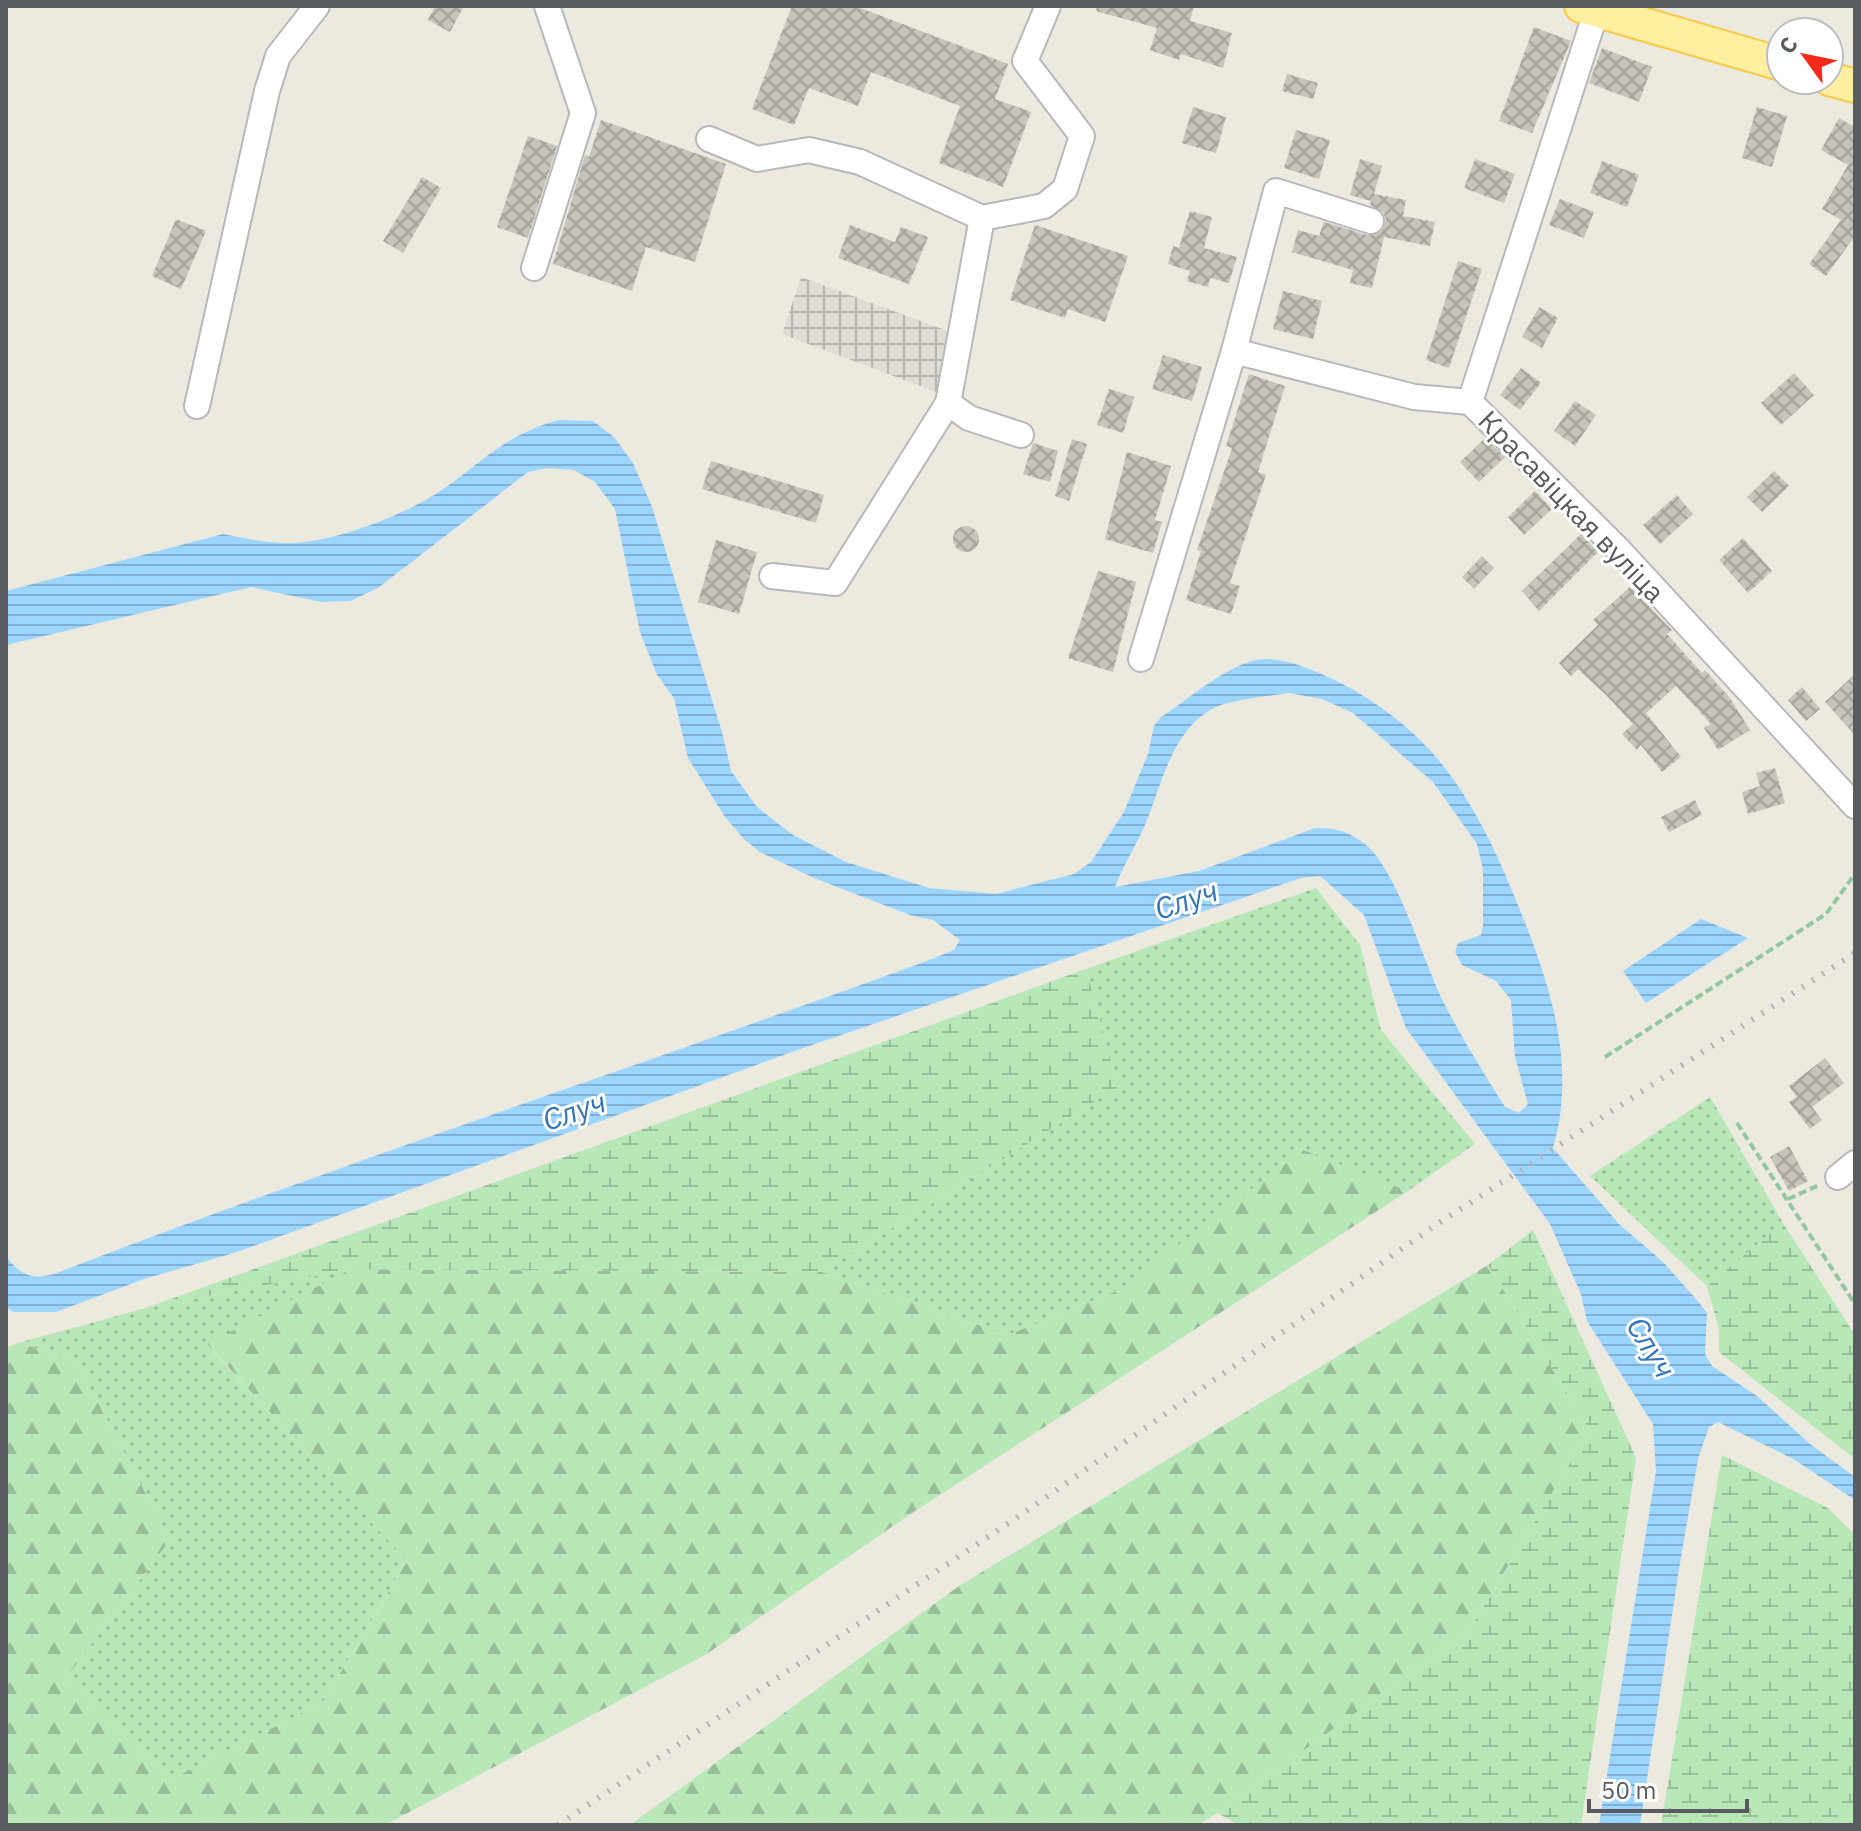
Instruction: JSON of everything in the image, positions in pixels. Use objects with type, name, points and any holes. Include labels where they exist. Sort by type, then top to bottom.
[{"type":"main road","points":[[1592,8],[1765,59]]},
{"type":"street","points":[[197,406],[267,91],[278,56],[317,6]]},
{"type":"street","points":[[534,268],[583,113],[547,6]]},
{"type":"street","points":[[709,139],[757,159],[809,150],[860,162],[982,218],[1044,206],[1065,189],[1082,136],[1025,61],[1048,6]]},
{"type":"street","name":"Красавіцкая вуліца","points":[[1592,8],[1470,402],[1617,548],[1855,806]]},
{"type":"street","points":[[1141,659],[1234,351],[1276,191],[1371,221]]},
{"type":"street","points":[[772,576],[835,583],[948,403],[982,218]]},
{"type":"street","points":[[1234,351],[1414,397],[1470,402]]},
{"type":"street","points":[[948,403],[969,418],[1021,435]]},
{"type":"path","points":[[1605,1057],[1826,914],[1855,874]]},
{"type":"path","points":[[1737,1123],[1855,1304]]},
{"type":"path","points":[[1788,1199],[1846,1170]]},
{"type":"shaded area","points":[[801,277],[956,334],[936,392],[782,334]]},
{"type":"green space","points":[[1316,888],[1360,945],[1381,1030],[1475,1144],[1408,1191],[1303,1151],[1119,1290],[1008,1335],[822,1272],[1118,1087],[1086,969]]},
{"type":"green space","points":[[1086,969],[1118,1087],[822,1272],[351,1269],[146,1308]]},
{"type":"green space","points":[[1710,1097],[1783,1223],[1707,1286],[1590,1176]]},
{"type":"green space","points":[[1303,1150],[1408,1191],[915,1511],[705,1655],[385,1825],[6,1825],[6,1348],[18,1343],[75,1359],[170,1540],[65,1679],[170,1780],[323,1702],[407,1561],[207,1344],[351,1269],[822,1272],[1008,1335],[1119,1290]]},
{"type":"green space","points":[[1783,1223],[1855,1335],[1855,1459],[1719,1352],[1719,1330],[1707,1286]]},
{"type":"green space","points":[[1533,1230],[1636,1458],[1581,1825],[1239,1825],[1217,1813],[1469,1631],[1590,1430],[1488,1265]]},
{"type":"green space","points":[[1488,1265],[1590,1430],[1469,1631],[1217,1813],[1198,1825],[630,1825],[959,1586]]},
{"type":"green space","points":[[351,1269],[207,1345],[407,1560],[323,1702],[170,1780],[65,1679],[170,1540],[75,1359],[18,1343],[146,1308]]},
{"type":"green space","points":[[1722,1455],[1828,1508],[1855,1535],[1855,1825],[1661,1825]]},
{"type":"water","name":"Случ","points":[[558,420],[593,421],[614,437],[633,463],[652,507],[722,732],[731,771],[757,807],[793,835],[846,862],[929,888],[996,894],[1074,874],[1091,862],[1124,812],[1148,754],[1154,726],[1161,717],[1225,673],[1252,661],[1281,661],[1305,667],[1341,683],[1390,714],[1437,758],[1463,793],[1495,852],[1525,922],[1547,985],[1560,1049],[1562,1082],[1560,1115],[1553,1148],[1619,1224],[1663,1262],[1707,1313],[1705,1354],[1712,1366],[1757,1396],[1810,1444],[1855,1477],[1855,1500],[1795,1460],[1718,1422],[1709,1427],[1698,1459],[1640,1825],[1599,1825],[1656,1471],[1653,1424],[1587,1321],[1581,1294],[1550,1224],[1406,1028],[1364,915],[1320,876],[1301,878],[806,1047],[234,1253],[144,1279],[56,1312],[13,1312],[6,1307],[6,1256],[16,1268],[32,1276],[54,1274],[271,1193],[954,950],[960,940],[933,920],[910,915],[814,878],[760,852],[725,817],[688,758],[674,698],[657,675],[640,632],[615,509],[595,482],[574,470],[548,468],[528,472],[378,588],[350,601],[321,602],[251,587],[6,645],[6,591],[223,534],[268,542],[296,543],[355,530],[416,505],[500,447]],"holes":[[[1289,693],[1322,699],[1353,713],[1433,782],[1477,844],[1483,869],[1483,926],[1481,935],[1458,943],[1455,952],[1462,965],[1496,981],[1511,1000],[1515,1057],[1528,1104],[1519,1113],[1505,1107],[1445,1005],[1389,875],[1366,845],[1354,837],[1329,828],[1315,828],[1199,871],[1115,887],[1174,751],[1196,721],[1211,710],[1251,698]]]},
{"type":"water","points":[[1701,919],[1748,938],[1646,1003],[1623,971]]},
{"type":"building","points":[[435,6],[464,6],[450,32],[428,20]]},
{"type":"building","points":[[792,6],[855,6],[1008,64],[995,99],[1031,112],[1003,187],[939,163],[960,106],[871,72],[858,106],[809,88],[794,125],[752,109]]},
{"type":"building","points":[[1097,6],[1194,6],[1190,21],[1232,33],[1223,68],[1181,54],[1179,60],[1150,50],[1157,28],[1096,11]]},
{"type":"building","points":[[1534,27],[1571,41],[1532,133],[1499,121]]},
{"type":"building","points":[[1602,48],[1652,67],[1639,102],[1589,83]]},
{"type":"building","points":[[1287,74],[1318,83],[1313,99],[1282,91]]},
{"type":"building","points":[[1193,107],[1226,117],[1216,153],[1182,143]]},
{"type":"building","points":[[1757,107],[1787,116],[1772,167],[1742,158]]},
{"type":"building","points":[[1839,118],[1855,127],[1855,236],[1826,276],[1809,264],[1841,220],[1822,209],[1848,165],[1821,150]]},
{"type":"building","points":[[601,120],[726,164],[695,262],[646,247],[632,291],[553,264],[585,155],[589,157]]},
{"type":"building","points":[[1296,130],[1330,140],[1319,179],[1284,168]]},
{"type":"building","points":[[528,136],[557,146],[528,238],[497,227]]},
{"type":"building","points":[[1360,159],[1382,166],[1374,194],[1406,200],[1403,216],[1435,222],[1430,246],[1384,237],[1372,288],[1350,283],[1353,270],[1292,252],[1298,230],[1319,236],[1324,222],[1367,235],[1382,231],[1386,219],[1383,212],[1370,205],[1371,201],[1350,195]]},
{"type":"building","points":[[1475,159],[1515,174],[1504,203],[1464,188]]},
{"type":"building","points":[[1602,161],[1639,175],[1627,207],[1590,193]]},
{"type":"building","points":[[422,177],[441,188],[403,253],[383,241]]},
{"type":"building","points":[[1560,199],[1594,212],[1584,238],[1549,225]]},
{"type":"building","points":[[1190,211],[1212,217],[1204,248],[1237,257],[1229,283],[1210,278],[1208,287],[1187,281],[1190,271],[1168,264],[1173,246],[1179,248]]},
{"type":"building","points":[[176,219],[206,231],[181,289],[152,276]]},
{"type":"building","points":[[850,225],[895,242],[901,227],[928,237],[909,284],[838,258]]},
{"type":"building","points":[[1035,225],[1128,256],[1105,322],[1068,309],[1065,318],[1010,300]]},
{"type":"building","points":[[1458,261],[1482,269],[1449,368],[1426,360]]},
{"type":"building","points":[[1283,291],[1322,301],[1313,339],[1273,329]]},
{"type":"building","points":[[1539,307],[1558,318],[1542,348],[1522,337]]},
{"type":"building","points":[[1163,355],[1202,367],[1192,401],[1152,389]]},
{"type":"building","points":[[1521,368],[1541,383],[1520,410],[1500,395]]},
{"type":"building","points":[[1794,373],[1814,395],[1781,425],[1761,403]]},
{"type":"building","points":[[1249,374],[1285,386],[1258,472],[1266,475],[1230,583],[1240,586],[1231,614],[1186,600],[1201,551],[1197,550],[1232,448],[1226,446]]},
{"type":"building","points":[[1109,389],[1134,397],[1123,433],[1097,425]]},
{"type":"building","points":[[1575,401],[1596,415],[1575,446],[1554,431]]},
{"type":"building","points":[[1485,438],[1505,457],[1479,482],[1460,462]]},
{"type":"building","points":[[1072,439],[1087,444],[1069,501],[1055,496]]},
{"type":"building","points":[[1033,443],[1058,451],[1050,482],[1023,474]]},
{"type":"building","points":[[1127,452],[1171,466],[1155,520],[1162,522],[1153,553],[1105,539]]},
{"type":"building","points":[[711,461],[824,495],[816,523],[702,489]]},
{"type":"building","points":[[1774,471],[1789,486],[1762,512],[1747,497]]},
{"type":"building","points":[[1535,491],[1552,509],[1524,535],[1508,517]]},
{"type":"building","points":[[1677,495],[1693,514],[1660,544],[1643,525]]},
{"type":"building","points":[[966,526],[975,530],[979,539],[975,548],[966,552],[957,548],[953,539],[957,530]]},
{"type":"building","points":[[1581,534],[1598,552],[1539,611],[1522,591]]},
{"type":"building","points":[[1743,538],[1772,571],[1748,593],[1719,560]]},
{"type":"building","points":[[716,540],[757,552],[739,614],[698,602]]},
{"type":"building","points":[[1482,556],[1494,568],[1474,589],[1462,577]]},
{"type":"building","points":[[1098,571],[1136,582],[1113,672],[1068,658]]},
{"type":"building","points":[[1630,587],[1672,630],[1667,634],[1702,673],[1705,670],[1730,698],[1750,730],[1718,750],[1704,728],[1711,724],[1676,686],[1646,713],[1681,757],[1662,772],[1641,745],[1637,750],[1622,734],[1633,724],[1607,696],[1578,669],[1571,676],[1559,663],[1598,625],[1593,620]]},
{"type":"building","points":[[1855,674],[1855,735],[1825,702]]},
{"type":"building","points":[[1802,687],[1820,709],[1806,721],[1788,700]]},
{"type":"building","points":[[1775,768],[1785,803],[1748,814],[1742,792],[1760,786],[1756,773]]},
{"type":"building","points":[[1695,800],[1702,815],[1669,832],[1661,817]]},
{"type":"building","points":[[1825,1058],[1844,1083],[1812,1107],[1822,1120],[1810,1129],[1789,1102],[1797,1097],[1789,1086]]},
{"type":"building","points":[[1789,1146],[1808,1181],[1789,1191],[1770,1157]]},
{"type":"railway","points":[[558,1825],[1022,1514],[1436,1225],[1855,953]]}]
